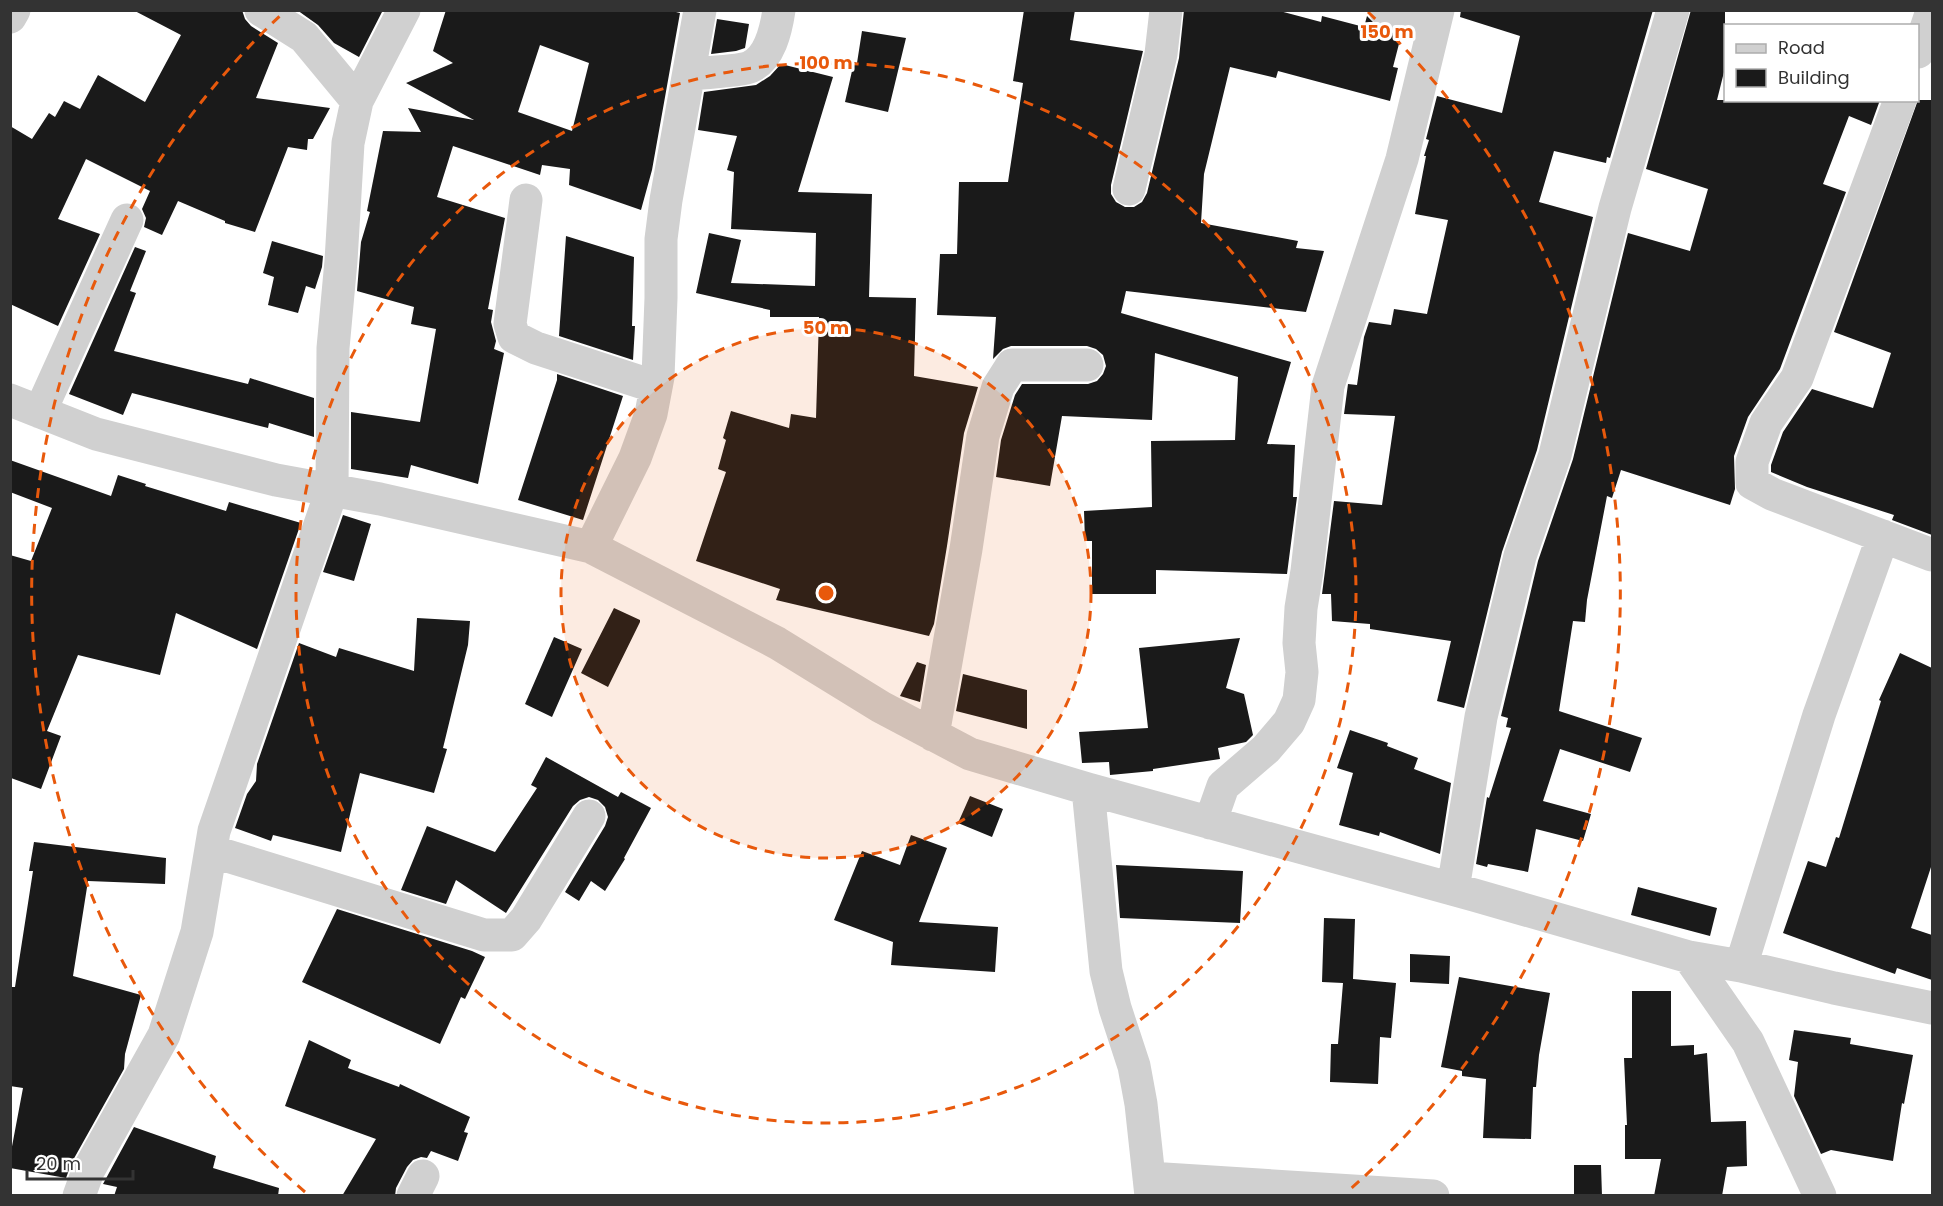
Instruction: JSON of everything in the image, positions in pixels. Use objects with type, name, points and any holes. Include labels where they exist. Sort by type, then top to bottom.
[{"type":"street","points":[[10,17],[14,10]]},
{"type":"street","points":[[261,10],[304,37],[357,101]]},
{"type":"street","points":[[79,1196],[88,1171],[164,1035],[197,932],[214,831],[332,490],[333,348],[348,143],[357,101],[404,10]]},
{"type":"street","points":[[591,547],[635,458],[651,414],[656,387],[662,298],[661,239],[700,10]]},
{"type":"street","points":[[688,74],[749,68],[763,57],[777,24],[779,10]]},
{"type":"street","points":[[1129,189],[1161,54],[1166,10]]},
{"type":"street","points":[[1210,823],[1223,786],[1266,749],[1289,723],[1299,700],[1302,672],[1299,644],[1300,608],[1307,571],[1328,386],[1402,159],[1435,19],[1385,10]]},
{"type":"street","points":[[1453,889],[1481,717],[1521,556],[1555,455],[1615,208],[1673,10]]},
{"type":"street","points":[[1919,47],[1932,11]]},
{"type":"street","points":[[1898,102],[1797,378],[1766,423],[1752,462],[1752,483],[1772,494],[1932,555]]},
{"type":"street","points":[[526,200],[510,324],[514,337],[536,348],[656,387]]},
{"type":"street","points":[[127,220],[25,406],[96,434],[276,480],[510,527],[591,547],[777,643],[881,707],[970,754],[1689,957],[1741,966],[1932,1008]]},
{"type":"street","points":[[933,735],[966,549],[983,436],[998,387],[1012,365],[1087,365]]},
{"type":"street","points":[[1741,966],[1819,716],[1883,536]]},
{"type":"street","points":[[1088,789],[1106,971],[1115,1008],[1134,1066],[1141,1104],[1150,1187],[1433,1196]]},
{"type":"street","points":[[211,851],[484,935],[512,934],[526,919],[589,816]]},
{"type":"street","points":[[1689,957],[1748,1042],[1820,1196]]},
{"type":"building","points":[[133,10],[242,10],[251,26],[278,43],[256,98],[330,108],[313,139],[308,139],[307,150],[288,147],[255,232],[225,223],[225,221],[178,201],[162,235],[144,227],[146,218],[142,209],[150,191],[86,159],[58,219],[100,234],[58,326],[10,304],[10,126],[32,139],[49,113],[55,117],[64,101],[80,109],[98,75],[145,102],[181,35]]},
{"type":"building","points":[[297,10],[383,10],[359,57],[334,43],[318,25]]},
{"type":"building","points":[[446,10],[668,10],[680,13],[652,170],[641,210],[569,185],[570,169],[542,165],[540,175],[453,146],[437,197],[505,218],[488,309],[493,310],[491,322],[496,341],[494,349],[504,353],[478,484],[411,465],[408,478],[351,469],[351,412],[420,422],[436,329],[411,324],[414,307],[357,291],[361,242],[370,212],[367,211],[383,131],[421,132],[408,108],[474,120],[406,83],[453,63],[433,51]],"holes":[[[540,45],[589,63],[572,131],[518,112]]]},
{"type":"building","points":[[1024,10],[1075,10],[1070,40],[1143,51],[1111,185],[1111,194],[1116,202],[1125,207],[1134,207],[1142,202],[1147,193],[1179,58],[1184,10],[1276,10],[1321,22],[1322,16],[1364,27],[1367,16],[1378,27],[1401,36],[1393,67],[1398,68],[1390,101],[1278,71],[1276,78],[1230,67],[1204,174],[1201,223],[1298,241],[1296,248],[1324,251],[1306,312],[1126,291],[1121,313],[1291,362],[1267,444],[1295,445],[1293,497],[1297,497],[1287,574],[1156,570],[1156,594],[1092,594],[1092,541],[1085,541],[1084,511],[1152,507],[1151,441],[1235,440],[1238,377],[1155,353],[1152,420],[1062,416],[1050,486],[996,477],[1001,440],[1015,395],[1022,384],[1088,384],[1097,381],[1106,366],[1103,355],[1087,346],[1011,346],[1003,349],[993,359],[996,317],[937,315],[940,254],[957,254],[959,182],[1008,182],[1023,83],[1013,81]]},
{"type":"building","points":[[1461,10],[1653,10],[1610,158],[1607,157],[1606,163],[1554,151],[1539,202],[1593,217],[1537,450],[1502,552],[1464,708],[1437,701],[1451,641],[1370,629],[1370,624],[1332,621],[1331,594],[1322,594],[1334,501],[1382,505],[1395,416],[1344,414],[1348,384],[1357,385],[1364,337],[1369,322],[1391,325],[1394,309],[1427,314],[1448,220],[1415,214],[1426,156],[1424,156],[1429,140],[1426,139],[1437,96],[1502,113],[1520,36],[1460,17]]},
{"type":"building","points":[[1691,10],[1725,10],[1724,72],[1717,100],[1724,100],[1724,102],[1879,102],[1871,125],[1849,116],[1823,184],[1846,192],[1780,369],[1748,417],[1734,456],[1735,489],[1730,505],[1621,470],[1612,498],[1607,496],[1587,600],[1585,622],[1573,621],[1559,711],[1642,738],[1630,772],[1560,749],[1543,801],[1591,814],[1583,841],[1536,829],[1528,872],[1488,864],[1487,867],[1476,864],[1487,797],[1489,798],[1511,728],[1506,727],[1508,718],[1501,716],[1538,561],[1573,459],[1628,233],[1690,251],[1708,189],[1646,169]]},
{"type":"building","points":[[717,19],[749,24],[745,48],[711,54]]},
{"type":"building","points":[[862,31],[906,38],[888,112],[845,102],[854,62],[857,63]]},
{"type":"building","points":[[781,64],[833,77],[798,192],[872,194],[869,297],[916,298],[914,376],[978,387],[964,433],[934,624],[929,636],[776,600],[780,589],[696,561],[726,472],[718,469],[726,440],[723,438],[731,411],[789,428],[791,414],[816,418],[819,317],[770,317],[770,310],[696,293],[709,233],[741,240],[731,283],[815,286],[816,233],[731,229],[734,172],[727,170],[737,136],[698,130],[704,92],[756,85],[770,76]]},
{"type":"building","points":[[1932,100],[1932,535],[1892,520],[1894,515],[1807,487],[1771,472],[1771,465],[1783,432],[1812,389],[1873,408],[1891,353],[1834,332],[1917,102]]},
{"type":"building","points":[[566,236],[634,257],[633,360],[559,336]]},
{"type":"building","points":[[272,241],[323,256],[315,289],[306,286],[298,313],[268,305],[274,277],[263,273]]},
{"type":"building","points":[[135,247],[146,251],[130,291],[136,293],[114,351],[248,384],[250,378],[314,398],[314,437],[269,423],[268,428],[132,393],[123,415],[69,394]]},
{"type":"building","points":[[557,374],[623,396],[583,520],[518,500]]},
{"type":"building","points":[[10,460],[111,496],[118,475],[146,484],[145,486],[226,511],[229,502],[301,523],[257,649],[176,613],[160,675],[78,655],[47,731],[61,736],[41,789],[11,778],[10,555],[31,561],[52,508],[10,492]]},
{"type":"building","points":[[343,515],[371,524],[354,581],[323,572]]},
{"type":"building","points":[[614,608],[640,622],[608,687],[581,673]]},
{"type":"building","points":[[417,618],[470,621],[468,645],[443,748],[447,749],[434,793],[360,773],[341,852],[273,835],[271,841],[235,828],[247,794],[256,781],[257,764],[299,643],[336,657],[339,648],[414,671]]},
{"type":"building","points":[[554,637],[582,649],[552,717],[525,704]]},
{"type":"building","points":[[1240,638],[1226,688],[1244,694],[1253,735],[1246,742],[1218,748],[1220,759],[1153,769],[1153,771],[1110,775],[1109,762],[1082,763],[1079,732],[1148,728],[1139,648]]},
{"type":"building","points":[[1900,653],[1932,668],[1932,864],[1911,928],[1932,935],[1932,980],[1897,968],[1895,974],[1783,933],[1808,861],[1826,867],[1836,837],[1839,838],[1881,701],[1879,700]]},
{"type":"building","points":[[917,662],[926,665],[920,702],[900,696]]},
{"type":"building","points":[[963,674],[1027,690],[1027,729],[956,711]]},
{"type":"building","points":[[1350,730],[1388,743],[1387,746],[1418,758],[1414,769],[1451,783],[1440,854],[1380,832],[1379,836],[1339,825],[1353,773],[1337,768]]},
{"type":"building","points":[[546,757],[618,797],[621,792],[651,808],[625,859],[605,891],[591,881],[579,901],[565,892],[605,826],[608,817],[605,807],[598,800],[589,797],[573,806],[506,913],[456,880],[446,904],[401,890],[427,826],[495,852],[537,788],[531,785]]},
{"type":"building","points":[[970,796],[1003,809],[992,837],[958,823]]},
{"type":"building","points":[[911,835],[947,848],[919,922],[998,927],[995,972],[891,965],[893,942],[834,920],[862,851],[900,865]]},
{"type":"building","points":[[34,842],[166,858],[165,884],[88,881],[73,976],[141,995],[125,1054],[124,1069],[72,1162],[66,1178],[10,1168],[23,1088],[10,1086],[10,987],[15,987],[33,871],[29,871]]},
{"type":"building","points":[[1116,865],[1243,871],[1240,923],[1120,918]]},
{"type":"building","points":[[1638,887],[1717,908],[1710,936],[1631,915]]},
{"type":"building","points":[[337,909],[485,957],[465,999],[461,997],[440,1044],[302,982]]},
{"type":"building","points":[[1324,918],[1355,919],[1353,979],[1396,983],[1391,1038],[1380,1037],[1378,1084],[1330,1082],[1331,1044],[1338,1044],[1343,983],[1322,982]]},
{"type":"building","points":[[1410,954],[1450,956],[1449,984],[1410,982]]},
{"type":"building","points":[[1459,977],[1550,993],[1536,1087],[1533,1087],[1531,1139],[1483,1138],[1486,1079],[1462,1076],[1462,1071],[1441,1067]]},
{"type":"building","points":[[1632,991],[1671,991],[1671,1046],[1694,1045],[1694,1055],[1707,1053],[1711,1122],[1746,1121],[1747,1166],[1727,1167],[1722,1196],[1654,1196],[1661,1159],[1625,1159],[1625,1125],[1627,1125],[1624,1058],[1632,1058]]},
{"type":"building","points":[[1794,1030],[1851,1038],[1850,1044],[1913,1055],[1904,1104],[1902,1103],[1893,1161],[1831,1150],[1821,1154],[1794,1096],[1798,1062],[1789,1060]]},
{"type":"building","points":[[309,1040],[351,1060],[348,1068],[399,1087],[400,1084],[470,1117],[464,1132],[468,1133],[458,1161],[431,1151],[427,1158],[421,1157],[413,1160],[407,1167],[396,1188],[395,1196],[342,1196],[376,1139],[285,1106]]},
{"type":"building","points":[[134,1127],[216,1156],[213,1168],[279,1188],[278,1196],[114,1196],[117,1187],[103,1184]]},
{"type":"building","points":[[1574,1165],[1601,1165],[1602,1196],[1574,1196]]}]
